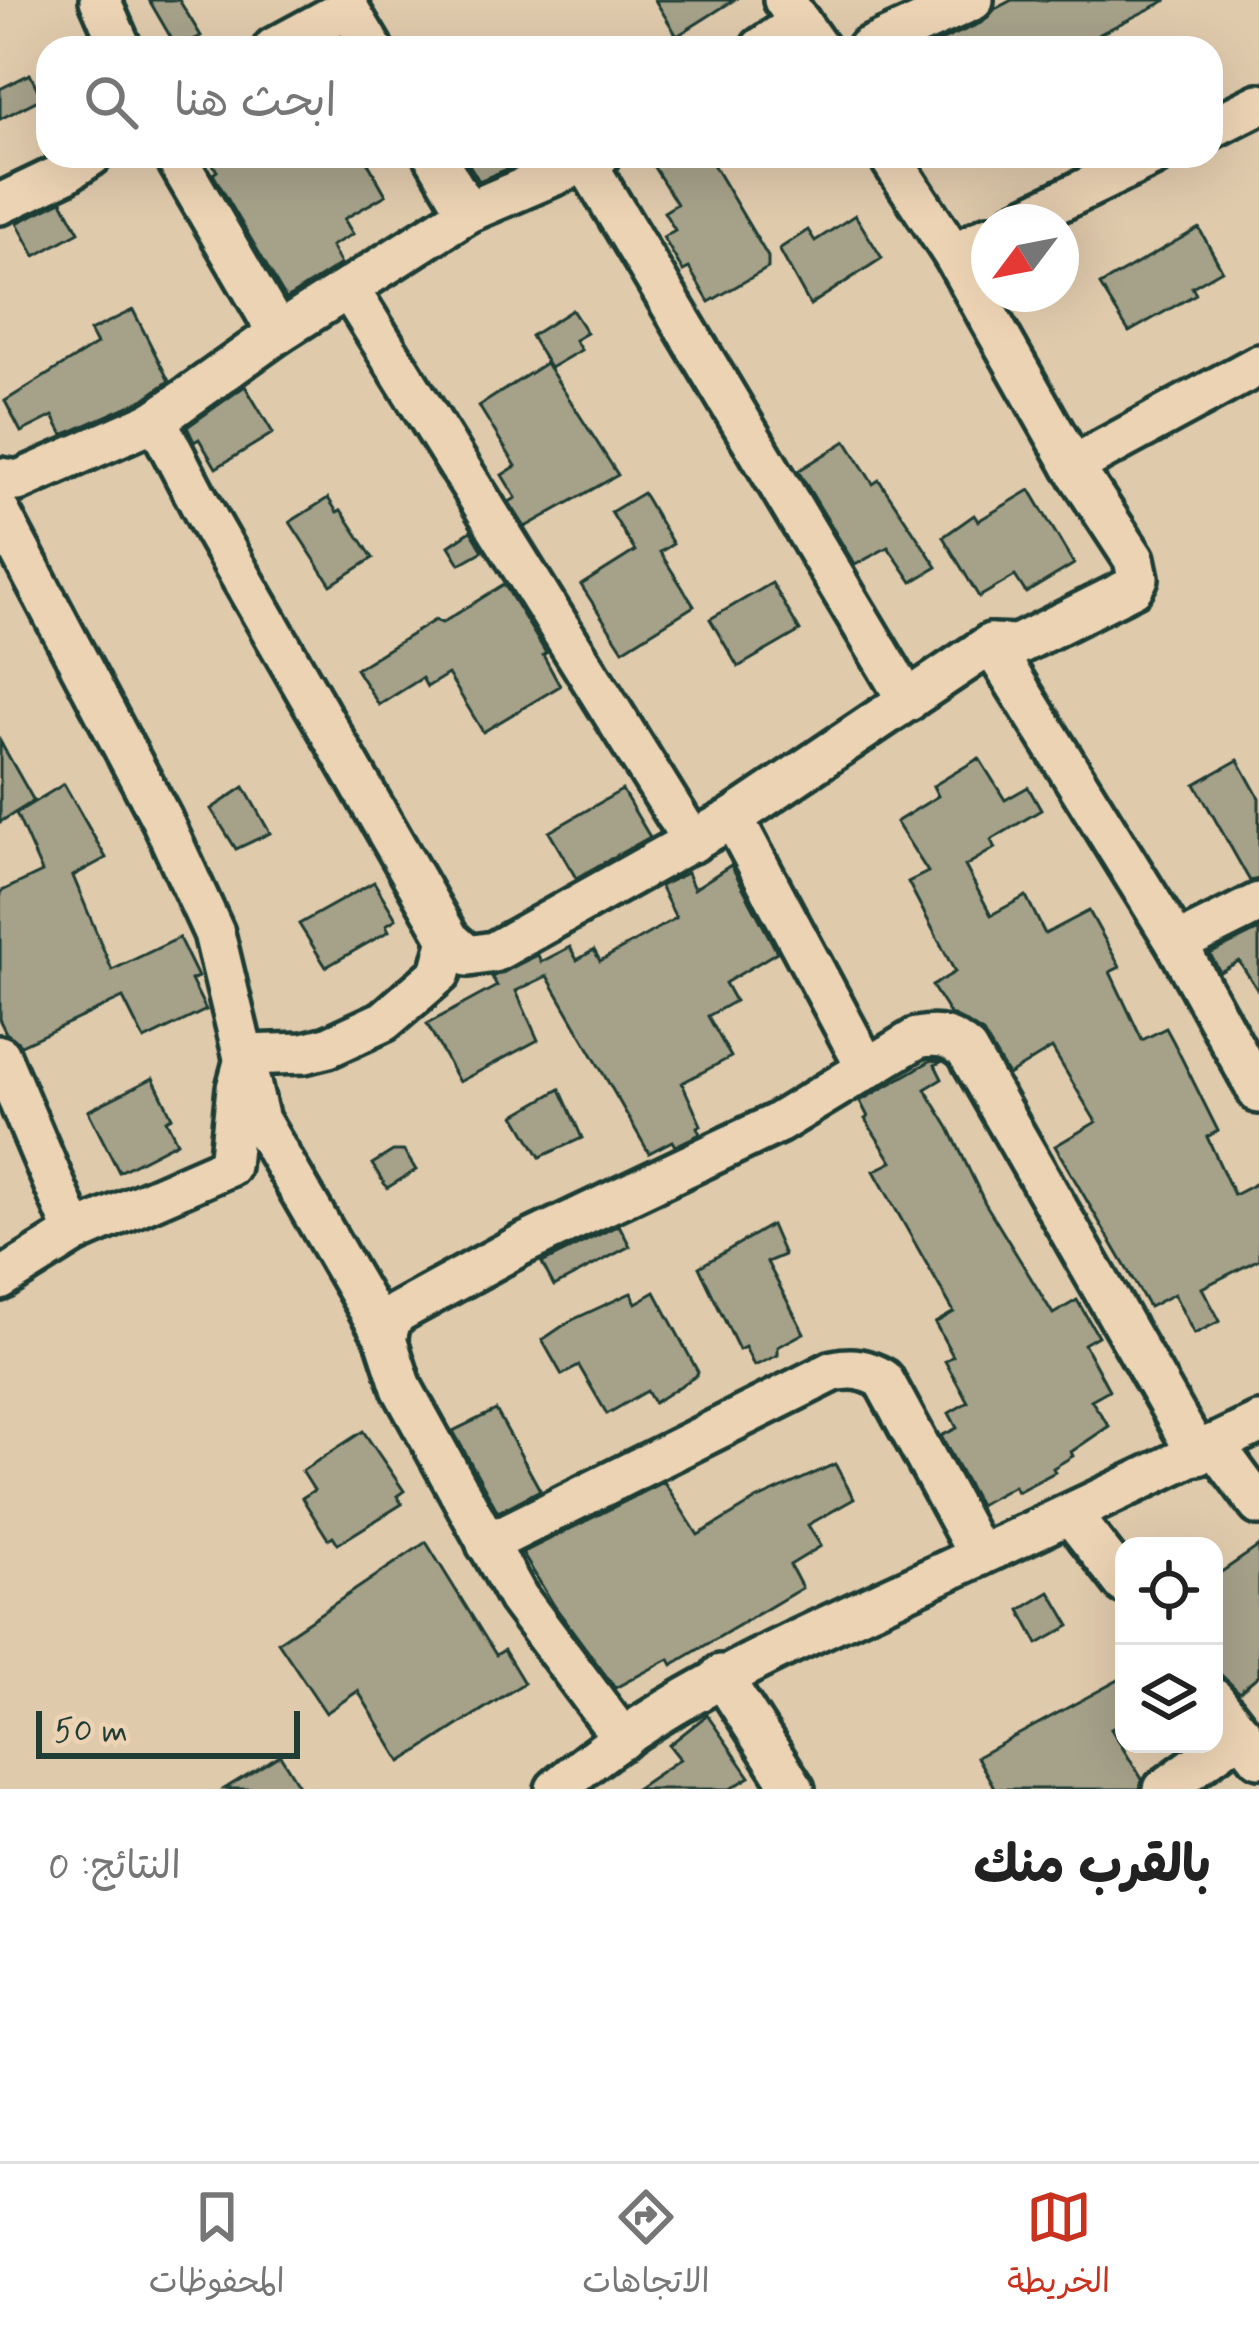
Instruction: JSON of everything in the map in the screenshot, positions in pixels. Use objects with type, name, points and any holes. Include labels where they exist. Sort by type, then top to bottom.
[{"type":"street","points":[[100,0],[116,36]]},
{"type":"street","points":[[894,36],[973,0]]},
{"type":"street","points":[[296,36],[348,8],[365,36]]},
{"type":"street","points":[[1223,122],[1259,104]]},
{"type":"street","points":[[0,204],[73,168]]},
{"type":"street","points":[[183,168],[278,333]]},
{"type":"street","points":[[442,168],[468,212]]},
{"type":"street","points":[[0,478],[18,481],[156,420],[278,333],[468,212],[574,168]]},
{"type":"street","points":[[598,168],[908,701]]},
{"type":"street","points":[[156,420],[449,939],[468,956],[494,952],[733,818],[991,644],[1017,645],[1133,586],[1138,578],[1134,559],[1072,466],[898,168]]},
{"type":"street","points":[[1054,204],[1128,168]]},
{"type":"street","points":[[952,254],[971,245]]},
{"type":"street","points":[[350,290],[692,842]]},
{"type":"street","points":[[1072,466],[1259,364]]},
{"type":"street","points":[[0,513],[162,820],[214,933],[259,1120],[386,1340],[402,1388],[518,1598],[623,1739]]},
{"type":"street","points":[[991,644],[1178,944],[1259,1093]]},
{"type":"street","points":[[733,818],[866,1067]]},
{"type":"street","points":[[1178,944],[1259,903]]},
{"type":"street","points":[[246,1055],[304,1053],[384,1021],[440,973],[449,939]]},
{"type":"street","points":[[386,1340],[398,1313],[519,1246],[778,1123],[917,1038],[934,1035],[954,1040],[967,1051],[1206,1450],[1259,1505]]},
{"type":"street","points":[[0,1280],[75,1232],[229,1166],[237,1088],[246,1055]]},
{"type":"street","points":[[0,1056],[75,1232]]},
{"type":"street","points":[[487,1544],[813,1381],[851,1367],[883,1378],[979,1556]]},
{"type":"street","points":[[556,1789],[721,1675],[1259,1423]]},
{"type":"street","points":[[1071,1515],[1115,1571]]},
{"type":"street","points":[[721,1675],[794,1789]]},
{"type":"street","points":[[1164,1789],[1250,1745],[1223,1710]]},
{"type":"building","points":[[149,0],[179,0],[201,36],[170,36]]},
{"type":"building","points":[[655,0],[734,0],[677,36]]},
{"type":"building","points":[[1012,0],[1167,0],[1096,36],[952,36],[983,22]]},
{"type":"building","points":[[30,74],[36,101],[0,119],[0,89]]},
{"type":"building","points":[[371,168],[386,195],[344,219],[353,234],[331,246],[341,264],[286,299],[213,174]]},
{"type":"building","points":[[471,168],[510,168],[479,181]]},
{"type":"building","points":[[654,168],[715,168],[768,257],[768,268],[709,302],[663,237],[675,230],[664,212],[677,204]]},
{"type":"building","points":[[62,201],[79,232],[35,256],[17,223]]},
{"type":"building","points":[[855,215],[882,258],[810,305],[779,249],[808,230],[815,241]]},
{"type":"building","points":[[1199,228],[1222,270],[1192,287],[1196,294],[1129,332],[1100,285]]},
{"type":"building","points":[[133,310],[169,381],[144,399],[63,435],[53,416],[21,432],[5,401],[97,344],[90,331]]},
{"type":"building","points":[[572,310],[587,333],[575,340],[581,350],[550,368],[531,336]]},
{"type":"building","points":[[546,363],[618,475],[525,527],[509,502],[516,498],[502,475],[516,466],[479,406]]},
{"type":"building","points":[[245,386],[273,433],[216,468],[187,427]]},
{"type":"building","points":[[846,441],[873,484],[879,480],[937,567],[912,582],[888,547],[855,565],[798,471]]},
{"type":"building","points":[[1030,490],[1074,564],[1026,593],[1015,576],[979,597],[943,537],[974,515],[978,521]]},
{"type":"building","points":[[643,493],[673,544],[660,552],[694,606],[623,650],[581,585],[635,551],[611,512]]},
{"type":"building","points":[[328,498],[373,558],[331,585],[290,522]]},
{"type":"building","points":[[471,531],[483,551],[460,564],[449,546]]},
{"type":"building","points":[[772,583],[800,631],[738,667],[710,619]]},
{"type":"building","points":[[504,584],[546,653],[560,686],[483,732],[448,674],[427,687],[422,678],[379,705],[356,669]]},
{"type":"building","points":[[0,741],[34,801],[0,822]]},
{"type":"building","points":[[979,758],[1005,800],[1028,787],[1041,810],[991,840],[995,848],[965,866],[991,915],[1026,896],[1045,934],[1089,911],[1120,967],[1110,972],[1142,1040],[1166,1028],[1173,1041],[1218,1131],[1207,1137],[1234,1195],[1259,1182],[1259,1259],[1202,1288],[1220,1321],[1194,1334],[1174,1294],[1149,1307],[1055,1146],[1096,1122],[1052,1048],[1008,1075],[983,1033],[950,1014],[932,986],[955,972],[908,882],[928,872],[896,822],[938,796],[933,786]]},
{"type":"building","points":[[1238,760],[1259,798],[1259,879],[1250,881],[1195,784]]},
{"type":"building","points":[[64,784],[106,858],[73,876],[112,970],[179,938],[198,977],[191,980],[206,1010],[144,1040],[123,998],[21,1045],[0,1021],[0,892],[42,872],[16,813]]},
{"type":"building","points":[[244,787],[270,833],[236,849],[211,809]]},
{"type":"building","points":[[622,790],[650,837],[576,878],[549,832]]},
{"type":"building","points":[[731,865],[777,952],[725,983],[735,1001],[708,1016],[731,1057],[682,1083],[701,1125],[697,1127],[700,1134],[649,1153],[547,976],[516,991],[538,1040],[459,1082],[427,1024],[497,986],[492,977],[538,955],[541,962],[570,947],[577,960],[594,950],[600,961],[676,918],[660,886],[687,873],[694,889]]},
{"type":"building","points":[[374,882],[396,919],[386,925],[389,931],[326,967],[299,924]]},
{"type":"building","points":[[1259,930],[1259,992],[1239,961],[1220,972],[1210,954]]},
{"type":"building","points":[[932,1060],[941,1062],[935,1065],[942,1079],[925,1089],[985,1203],[1053,1314],[1077,1300],[1098,1336],[1084,1344],[1109,1390],[1091,1400],[1109,1426],[1071,1452],[1073,1456],[1053,1468],[1055,1472],[979,1505],[941,1436],[957,1428],[949,1413],[968,1402],[945,1361],[953,1356],[935,1323],[954,1312],[874,1171],[892,1162],[865,1119],[860,1101]]},
{"type":"building","points":[[153,1078],[172,1117],[166,1120],[177,1142],[119,1172],[88,1111]]},
{"type":"building","points":[[560,1089],[582,1138],[540,1157],[515,1115]]},
{"type":"building","points":[[393,1151],[404,1151],[416,1170],[387,1188],[372,1164]]},
{"type":"building","points":[[619,1225],[630,1246],[554,1286],[542,1263]]},
{"type":"building","points":[[771,1225],[784,1255],[767,1262],[804,1333],[778,1347],[778,1355],[754,1366],[745,1347],[739,1350],[699,1267]]},
{"type":"building","points":[[655,1292],[698,1372],[654,1403],[647,1391],[607,1414],[579,1366],[562,1375],[542,1340],[570,1321],[631,1293],[636,1303]]},
{"type":"building","points":[[496,1410],[540,1490],[498,1512],[453,1431]]},
{"type":"building","points":[[363,1431],[404,1491],[397,1496],[402,1504],[338,1544],[333,1536],[328,1539],[302,1498],[314,1490],[302,1471]]},
{"type":"building","points":[[835,1464],[854,1499],[808,1525],[821,1546],[790,1565],[802,1588],[672,1665],[669,1659],[615,1688],[522,1553],[664,1482],[698,1535],[756,1500]]},
{"type":"building","points":[[426,1542],[496,1655],[504,1650],[524,1683],[401,1762],[358,1691],[326,1713],[278,1642]]},
{"type":"building","points":[[1259,1546],[1259,1675],[1239,1692],[1223,1677],[1223,1571]]},
{"type":"building","points":[[1050,1592],[1070,1626],[1038,1644],[1020,1610]]},
{"type":"building","points":[[1115,1682],[1115,1727],[1111,1729],[1115,1753],[1126,1753],[1142,1779],[1140,1789],[995,1789],[977,1757]]},
{"type":"building","points":[[707,1715],[750,1777],[730,1789],[636,1789],[680,1759],[669,1745]]},
{"type":"building","points":[[280,1755],[301,1789],[224,1789]]}]
